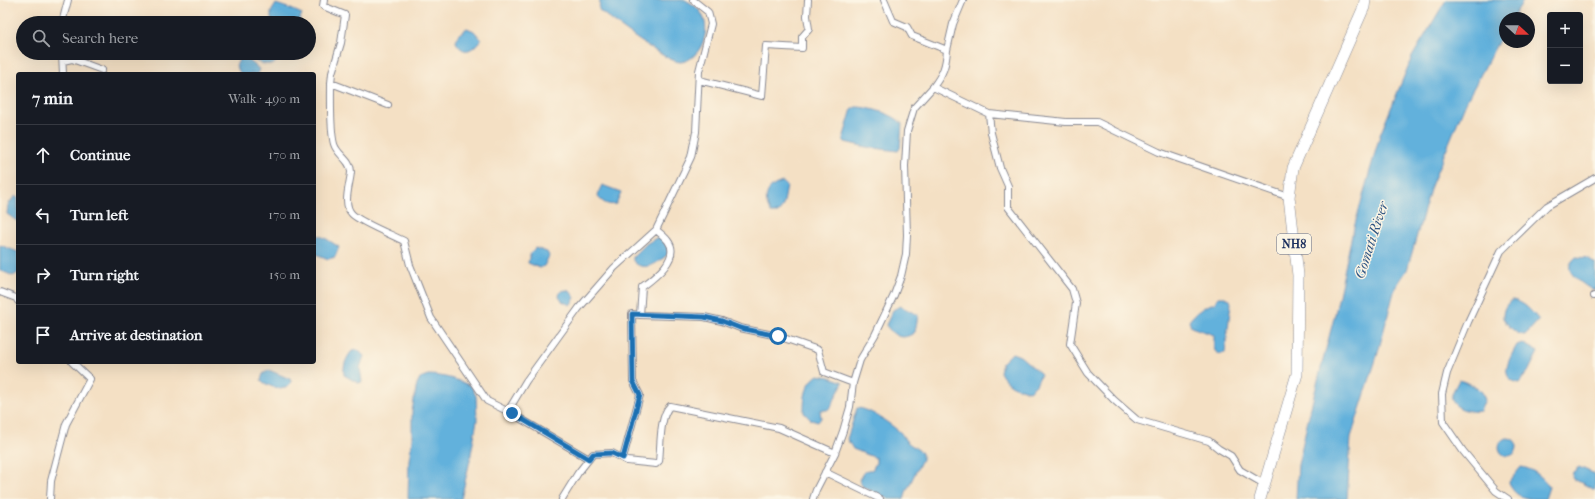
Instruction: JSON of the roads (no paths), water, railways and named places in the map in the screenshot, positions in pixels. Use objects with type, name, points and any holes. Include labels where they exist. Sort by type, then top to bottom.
[{"type":"highway","name":"NH8","points":[[1260,499],[1297,374],[1298,275],[1289,197],[1293,168],[1364,7],[1365,0]]},
{"type":"street","points":[[64,16],[68,0]]},
{"type":"street","points":[[324,0],[323,6],[345,15],[341,42],[332,73],[331,83],[334,145],[348,162],[351,170],[347,200],[348,208],[352,214],[360,219],[404,241],[410,266],[431,318],[487,401],[516,416],[589,459]]},
{"type":"street","points":[[516,416],[511,410],[511,406],[526,381],[579,308],[614,268],[656,230],[691,158],[696,132],[699,71],[711,24],[708,12],[693,0]]},
{"type":"street","points":[[699,80],[762,96],[766,46],[802,48],[802,37],[809,29],[808,0]]},
{"type":"street","points":[[884,0],[893,21],[907,27],[912,36],[947,50]]},
{"type":"street","points":[[813,499],[844,431],[850,408],[853,383],[860,360],[888,308],[901,276],[906,254],[907,235],[905,166],[907,131],[914,108],[933,87],[946,66],[947,50],[953,24],[963,0]]},
{"type":"street","points":[[63,72],[63,61],[68,60]]},
{"type":"street","points":[[75,60],[102,70]]},
{"type":"street","points":[[331,83],[388,105]]},
{"type":"street","points":[[933,87],[989,114],[1066,122],[1096,122],[1159,152],[1289,197]]},
{"type":"street","points":[[989,114],[991,133],[1000,168],[1008,186],[1008,207],[1072,289],[1076,303],[1070,344],[1088,373],[1114,400],[1137,420],[1209,441],[1231,456],[1240,470],[1264,484]]},
{"type":"street","points":[[1508,499],[1496,491],[1472,462],[1443,422],[1442,394],[1445,380],[1468,322],[1501,252],[1547,206],[1595,178]]},
{"type":"street","points":[[640,315],[642,287],[661,272],[671,256],[668,241],[656,230]]},
{"type":"street","points":[[0,292],[16,298]]},
{"type":"street","points":[[623,458],[640,395],[633,381],[632,314],[704,317],[722,321],[740,328],[778,336],[818,350],[824,372],[853,383]]},
{"type":"street","points":[[50,499],[51,481],[66,424],[90,379],[74,364]]},
{"type":"street","points":[[562,499],[578,473],[593,454],[612,453],[627,460],[656,464],[659,461],[661,432],[666,410],[670,406],[779,428],[835,453]]},
{"type":"street","points":[[825,472],[880,499]]},
{"type":"water","points":[[600,0],[685,0],[694,5],[703,15],[705,32],[702,45],[693,57],[681,62],[674,61],[652,49],[599,10]]},
{"type":"water","name":"Gomati River","points":[[1446,0],[1524,0],[1516,12],[1499,12],[1499,40],[1466,102],[1431,186],[1407,270],[1395,288],[1377,356],[1351,437],[1347,499],[1296,499],[1298,465],[1335,314],[1352,235],[1380,135],[1412,57]]},
{"type":"water","points":[[276,4],[302,14],[301,16],[271,16],[271,12]]},
{"type":"water","points":[[467,28],[474,31],[481,39],[469,50],[462,49],[456,42],[458,35]]},
{"type":"water","points":[[239,60],[248,60],[259,69],[258,72],[240,72],[236,66]]},
{"type":"water","points":[[254,60],[277,60],[273,65]]},
{"type":"water","points":[[856,107],[867,108],[888,114],[899,120],[902,124],[900,148],[898,151],[866,147],[845,142],[843,139],[852,109]]},
{"type":"water","points":[[783,182],[787,186],[782,208],[778,213],[771,213],[768,208],[766,198],[767,193],[773,186]]},
{"type":"water","points":[[602,185],[621,192],[616,204],[606,204],[598,197]]},
{"type":"water","points":[[14,197],[16,197],[16,221],[7,214],[8,205]]},
{"type":"water","points":[[316,235],[325,238],[339,247],[335,257],[328,259],[316,254]]},
{"type":"water","points":[[658,237],[666,244],[668,254],[660,261],[651,265],[637,265],[633,261],[633,257],[646,244]]},
{"type":"water","points":[[0,245],[16,251],[16,274],[13,276],[0,270]]},
{"type":"water","points":[[535,248],[547,252],[549,256],[544,266],[540,268],[528,263],[530,254]]},
{"type":"water","points":[[1576,257],[1588,258],[1595,263],[1595,289],[1592,290],[1577,279],[1571,272],[1570,265]]},
{"type":"water","points":[[565,290],[570,291],[575,298],[570,305],[562,301],[559,297],[560,292]]},
{"type":"water","points":[[1218,297],[1225,297],[1230,300],[1231,303],[1225,353],[1219,354],[1215,351],[1214,335],[1191,327],[1189,321],[1200,310],[1215,303]]},
{"type":"water","points":[[1512,300],[1524,305],[1539,320],[1525,335],[1515,331],[1503,318],[1505,308]]},
{"type":"water","points":[[900,306],[918,315],[915,332],[911,335],[903,337],[896,335],[886,325],[893,310]]},
{"type":"water","points":[[1522,343],[1538,352],[1528,372],[1519,383],[1508,377],[1507,367],[1517,345]]},
{"type":"water","points":[[358,350],[364,356],[360,368],[362,382],[358,383],[344,375],[344,372],[345,362],[348,356],[352,351]]},
{"type":"water","points":[[1012,353],[1020,356],[1041,374],[1036,385],[1029,391],[1020,389],[1008,383],[1000,372],[1002,363]]},
{"type":"water","points":[[269,370],[290,379],[291,381],[289,385],[285,388],[276,388],[263,382],[261,380],[263,374]]},
{"type":"water","points":[[428,375],[445,377],[471,386],[476,396],[477,420],[461,499],[408,499],[409,460],[412,441],[412,411],[417,384],[420,378]]},
{"type":"water","points":[[818,375],[830,377],[843,382],[831,407],[827,410],[820,410],[821,418],[818,422],[811,420],[804,413],[804,402],[810,383]]},
{"type":"water","points":[[1459,380],[1482,392],[1485,400],[1480,411],[1462,409],[1454,403],[1452,400],[1452,394]]},
{"type":"water","points":[[857,408],[873,413],[885,421],[900,432],[907,442],[922,453],[922,459],[904,499],[889,499],[863,487],[859,480],[865,471],[872,470],[876,463],[876,458],[853,449],[847,439]]},
{"type":"water","points":[[1508,438],[1514,441],[1517,447],[1514,453],[1508,456],[1502,453],[1499,447],[1502,441]]},
{"type":"water","points":[[1521,467],[1533,471],[1547,483],[1549,487],[1545,499],[1523,497],[1514,492],[1511,488],[1509,482]]},
{"type":"water","points":[[1579,467],[1595,474],[1595,490],[1572,478],[1573,472]]}]
